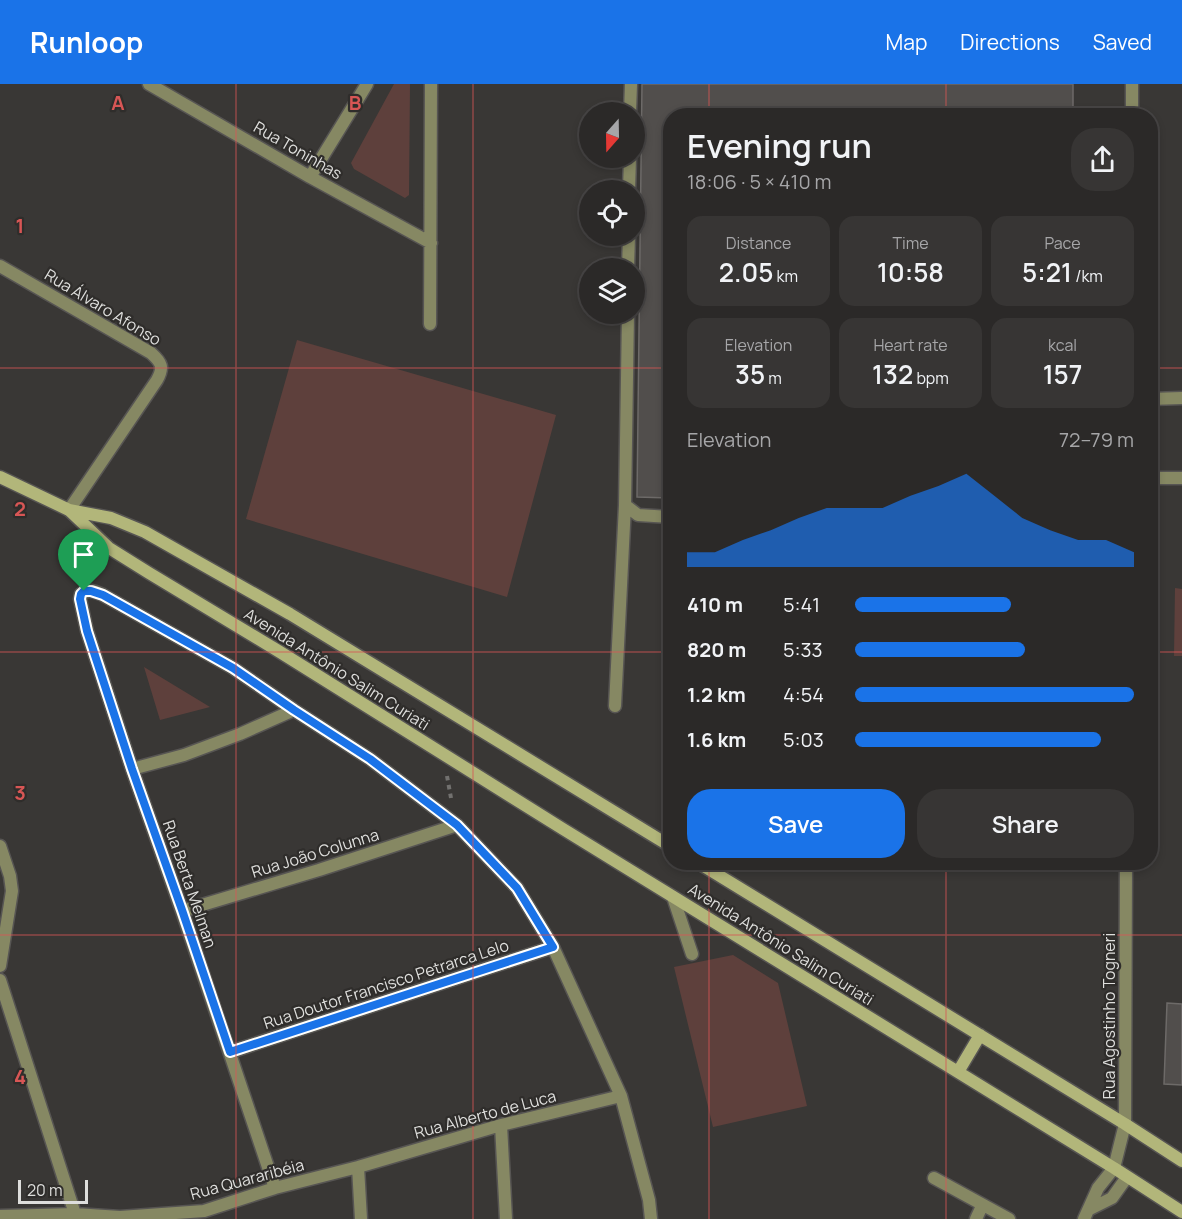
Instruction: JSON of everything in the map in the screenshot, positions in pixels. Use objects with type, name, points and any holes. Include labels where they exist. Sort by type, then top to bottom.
[{"type":"street","name":"Rua Toninhas","points":[[149,84],[310,177],[431,243]]},
{"type":"street","points":[[310,177],[367,84]]},
{"type":"street","points":[[430,324],[431,84]]},
{"type":"street","points":[[630,102],[631,84]]},
{"type":"street","points":[[1132,84],[1132,108]]},
{"type":"street","name":"Rua Álvaro Afonso","points":[[0,266],[151,353],[162,366],[157,380],[69,510]]},
{"type":"street","points":[[615,706],[625,505],[628,324]]},
{"type":"street","points":[[1158,399],[1182,398]]},
{"type":"street","points":[[0,477],[69,510]]},
{"type":"street","points":[[1158,478],[1182,478]]},
{"type":"street","points":[[625,505],[638,515],[663,517]]},
{"type":"street","name":"Avenida Antônio Salim Curiati","points":[[69,510],[109,548],[139,567],[280,652],[1182,1212]]},
{"type":"street","name":"Avenida Antônio Salim Curiati","points":[[69,510],[111,518],[145,532],[300,620],[663,842]]},
{"type":"street","name":"Rua Berta Melman","points":[[275,1188],[132,769],[87,631],[81,594],[84,591],[91,591],[103,595],[160,626],[233,668],[294,710]]},
{"type":"street","points":[[132,769],[195,751],[294,710],[370,759],[457,825],[517,888],[553,947],[621,1096],[649,1200],[651,1219]]},
{"type":"street","name":"Rua João Colunna","points":[[182,910],[320,870],[457,825]]},
{"type":"street","points":[[0,846],[10,876],[12,891],[0,966]]},
{"type":"street","name":"Avenida Antônio Salim Curiati","points":[[710,870],[1182,1161]]},
{"type":"street","name":"Rua Agostinho Togneri","points":[[1114,1168],[1125,1124],[1126,870]]},
{"type":"street","points":[[674,897],[692,954]]},
{"type":"street","name":"Rua Doutor Francisco Petrarca Lelo","points":[[230,1052],[553,947]]},
{"type":"street","points":[[0,980],[75,1214]]},
{"type":"street","points":[[958,1072],[980,1035]]},
{"type":"street","name":"Rua Alberto de Luca","points":[[358,1167],[501,1125],[621,1096]]},
{"type":"street","points":[[501,1125],[506,1219]]},
{"type":"street","points":[[358,1167],[361,1219]]},
{"type":"street","name":"Rua Quararibéia","points":[[0,1216],[204,1215],[275,1188],[358,1167]]},
{"type":"street","points":[[1086,1214],[1098,1188],[1114,1168]]},
{"type":"street","points":[[1086,1214],[1112,1198],[1127,1177]]},
{"type":"street","points":[[934,1178],[1009,1219]]},
{"type":"street","points":[[976,1219],[982,1206]]},
{"type":"path","points":[[443,754],[457,825]]},
{"type":"shaded area","points":[[394,84],[410,84],[409,195],[405,198],[354,169],[351,163]]},
{"type":"shaded area","points":[[297,340],[556,415],[507,597],[246,519]]},
{"type":"shaded area","points":[[1175,588],[1182,589],[1182,656],[1174,656]]},
{"type":"shaded area","points":[[144,667],[210,707],[160,720]]},
{"type":"shaded area","points":[[733,955],[778,983],[807,1106],[713,1127],[674,967]]},
{"type":"building","points":[[642,84],[1073,84],[1073,108],[663,108],[663,498],[637,497],[639,324],[645,324],[645,258],[640,258],[640,246],[645,246],[645,180],[641,180],[641,168],[645,168],[645,102],[642,102]]},
{"type":"building","points":[[1167,1003],[1182,1004],[1182,1085],[1164,1084]]},
{"type":"route","points":[[84,591],[103,595],[233,668],[370,759],[414,792],[457,825],[517,888],[553,947],[230,1052],[87,631],[80,599],[84,591]]}]
